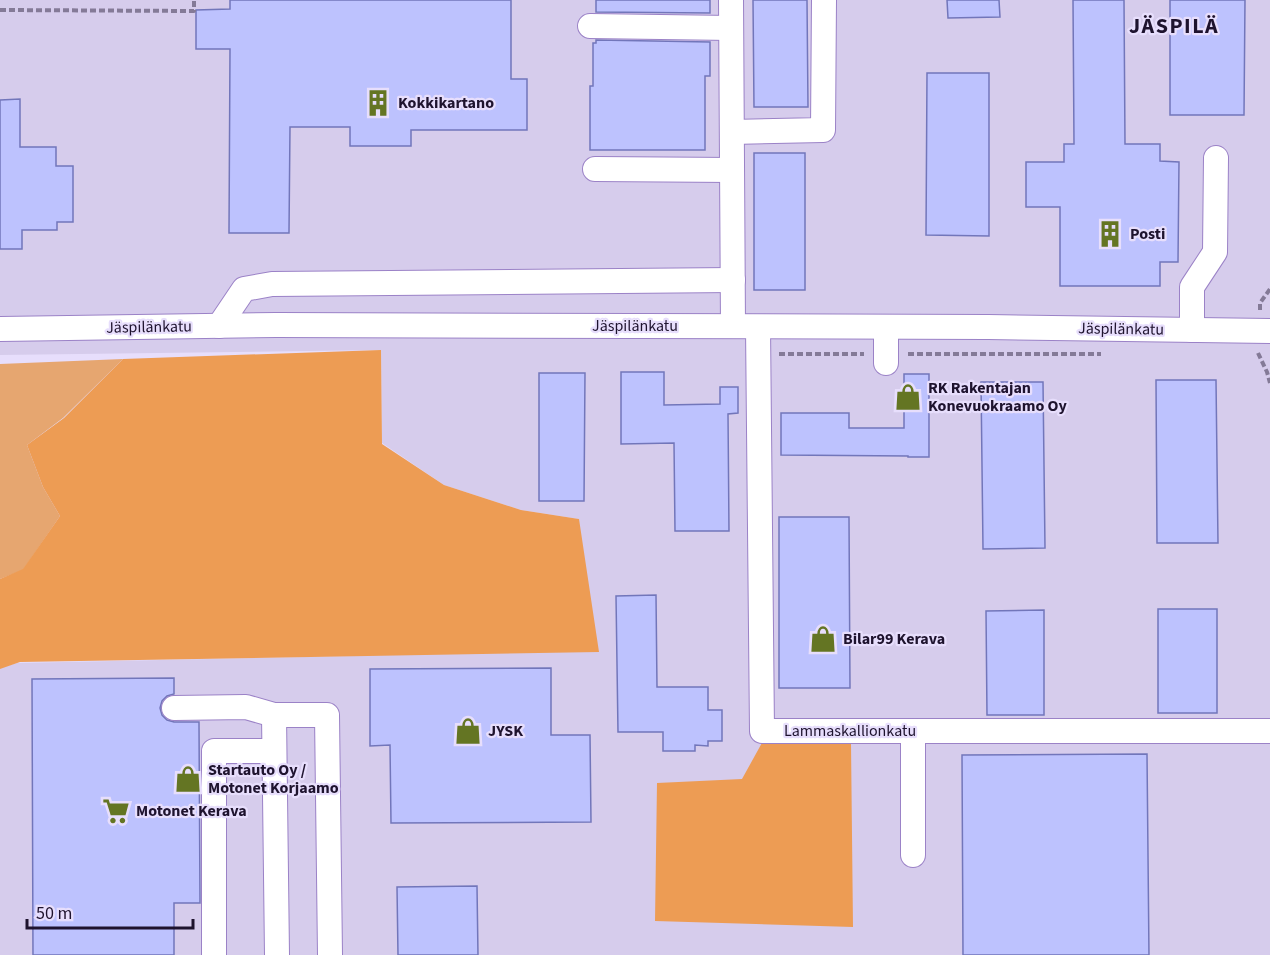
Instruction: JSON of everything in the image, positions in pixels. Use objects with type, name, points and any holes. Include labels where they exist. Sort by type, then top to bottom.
[{"type":"street","points":[[731,0],[733,326]]},
{"type":"street","points":[[732,132],[823,130],[824,0]]},
{"type":"street","points":[[590,26],[731,28]]},
{"type":"street","points":[[1192,330],[1192,287],[1215,252],[1216,158]]},
{"type":"street","points":[[595,169],[732,171]]},
{"type":"street","points":[[219,326],[244,289],[272,284],[733,280]]},
{"type":"street","name":"Jäspilänkatu","points":[[0,329],[219,326],[733,326],[1270,331]]},
{"type":"street","name":"Lammaskallionkatu","points":[[758,327],[762,731],[1270,730]]},
{"type":"street","points":[[886,327],[886,358]]},
{"type":"street","points":[[174,708],[246,707],[274,715],[327,716],[330,955]]},
{"type":"street","points":[[274,715],[277,955]]},
{"type":"street","points":[[913,731],[913,855]]},
{"type":"street","points":[[214,955],[214,751],[274,751]]},
{"type":"path","points":[[0,10],[194,11],[194,0]]},
{"type":"path","points":[[758,354],[886,358],[1106,354]]},
{"type":"shaded area","points":[[0,0],[1270,0],[1270,955],[0,955],[0,668],[17,663],[355,656],[579,519],[521,510],[444,485],[382,443],[381,350],[0,355]]},
{"type":"shaded area","points":[[381,350],[382,444],[444,485],[521,510],[579,519],[599,652],[20,662],[0,669],[0,579],[23,569],[60,516],[43,487],[27,445],[64,418],[123,359]]},
{"type":"shaded area","points":[[123,359],[63,418],[27,445],[43,487],[60,516],[23,570],[0,579],[0,364]]},
{"type":"shaded area","points":[[763,741],[851,743],[853,927],[655,921],[657,783],[742,779]]},
{"type":"building","name":"Kokkikartano","points":[[230,0],[511,0],[511,79],[527,79],[527,130],[411,130],[411,146],[350,146],[350,127],[290,127],[289,233],[229,233],[230,49],[196,49],[196,10],[230,9]]},
{"type":"building","points":[[596,0],[710,0],[710,13],[596,12]]},
{"type":"building","points":[[753,0],[807,0],[808,107],[754,107]]},
{"type":"building","points":[[947,0],[999,0],[1000,17],[948,18]]},
{"type":"building","name":"Posti","points":[[1073,0],[1124,0],[1125,144],[1160,144],[1160,161],[1179,162],[1178,262],[1160,262],[1160,286],[1060,286],[1060,207],[1026,207],[1026,162],[1064,162],[1064,144],[1074,144]]},
{"type":"building","points":[[1170,0],[1245,0],[1244,115],[1170,115]]},
{"type":"building","points":[[596,40],[710,42],[710,76],[705,76],[705,150],[590,150],[590,86],[593,86],[593,43],[596,43]]},
{"type":"building","points":[[927,73],[989,73],[989,236],[926,235]]},
{"type":"building","points":[[20,99],[20,147],[56,147],[56,166],[73,166],[73,222],[57,222],[57,230],[22,230],[22,249],[0,249],[0,100]]},
{"type":"building","points":[[754,153],[805,153],[805,290],[754,290]]},
{"type":"building","points":[[621,372],[664,372],[664,405],[720,404],[720,387],[738,387],[738,413],[728,414],[729,531],[675,531],[674,443],[621,444]]},
{"type":"building","points":[[539,373],[585,373],[584,501],[539,501]]},
{"type":"building","points":[[904,374],[929,374],[929,457],[781,455],[781,413],[849,413],[849,428],[904,428]]},
{"type":"building","points":[[1156,380],[1216,380],[1218,543],[1157,543]]},
{"type":"building","points":[[981,382],[1043,382],[1045,548],[983,549]]},
{"type":"building","points":[[779,517],[849,517],[850,688],[779,688]]},
{"type":"building","points":[[656,595],[657,687],[708,687],[708,710],[722,710],[722,741],[708,741],[708,746],[695,745],[695,751],[663,751],[663,732],[618,732],[616,596]]},
{"type":"building","points":[[1158,609],[1217,609],[1217,713],[1158,713]]},
{"type":"building","points":[[1044,610],[1044,715],[987,715],[986,611]]},
{"type":"building","points":[[551,668],[551,735],[590,735],[591,822],[391,823],[390,745],[370,746],[370,669]]},
{"type":"building","name":"Motonet Kerava","points":[[174,678],[174,694],[162,701],[160,708],[162,715],[174,722],[199,722],[200,903],[174,903],[174,955],[33,955],[32,679]]},
{"type":"building","points":[[1147,754],[1149,955],[963,955],[962,755]]},
{"type":"building","points":[[477,886],[478,955],[398,955],[397,887]]},
{"type":"place","name":"Kokkikartano","points":[[378,103]]},
{"type":"place","name":"Posti","points":[[1110,234]]},
{"type":"place","name":"RK Rakentajan Konevuokraamo Oy","points":[[908,397]]},
{"type":"place","name":"Bilar99 Kerava","points":[[823,639]]},
{"type":"place","name":"JYSK","points":[[468,731]]},
{"type":"place","name":"Startauto Oy / Motonet Korjaamo","points":[[188,779]]},
{"type":"place","name":"Motonet Kerava","points":[[116,811]]},
{"type":"district","name":"JÄSPILÄ","points":[[1174,26]]}]
